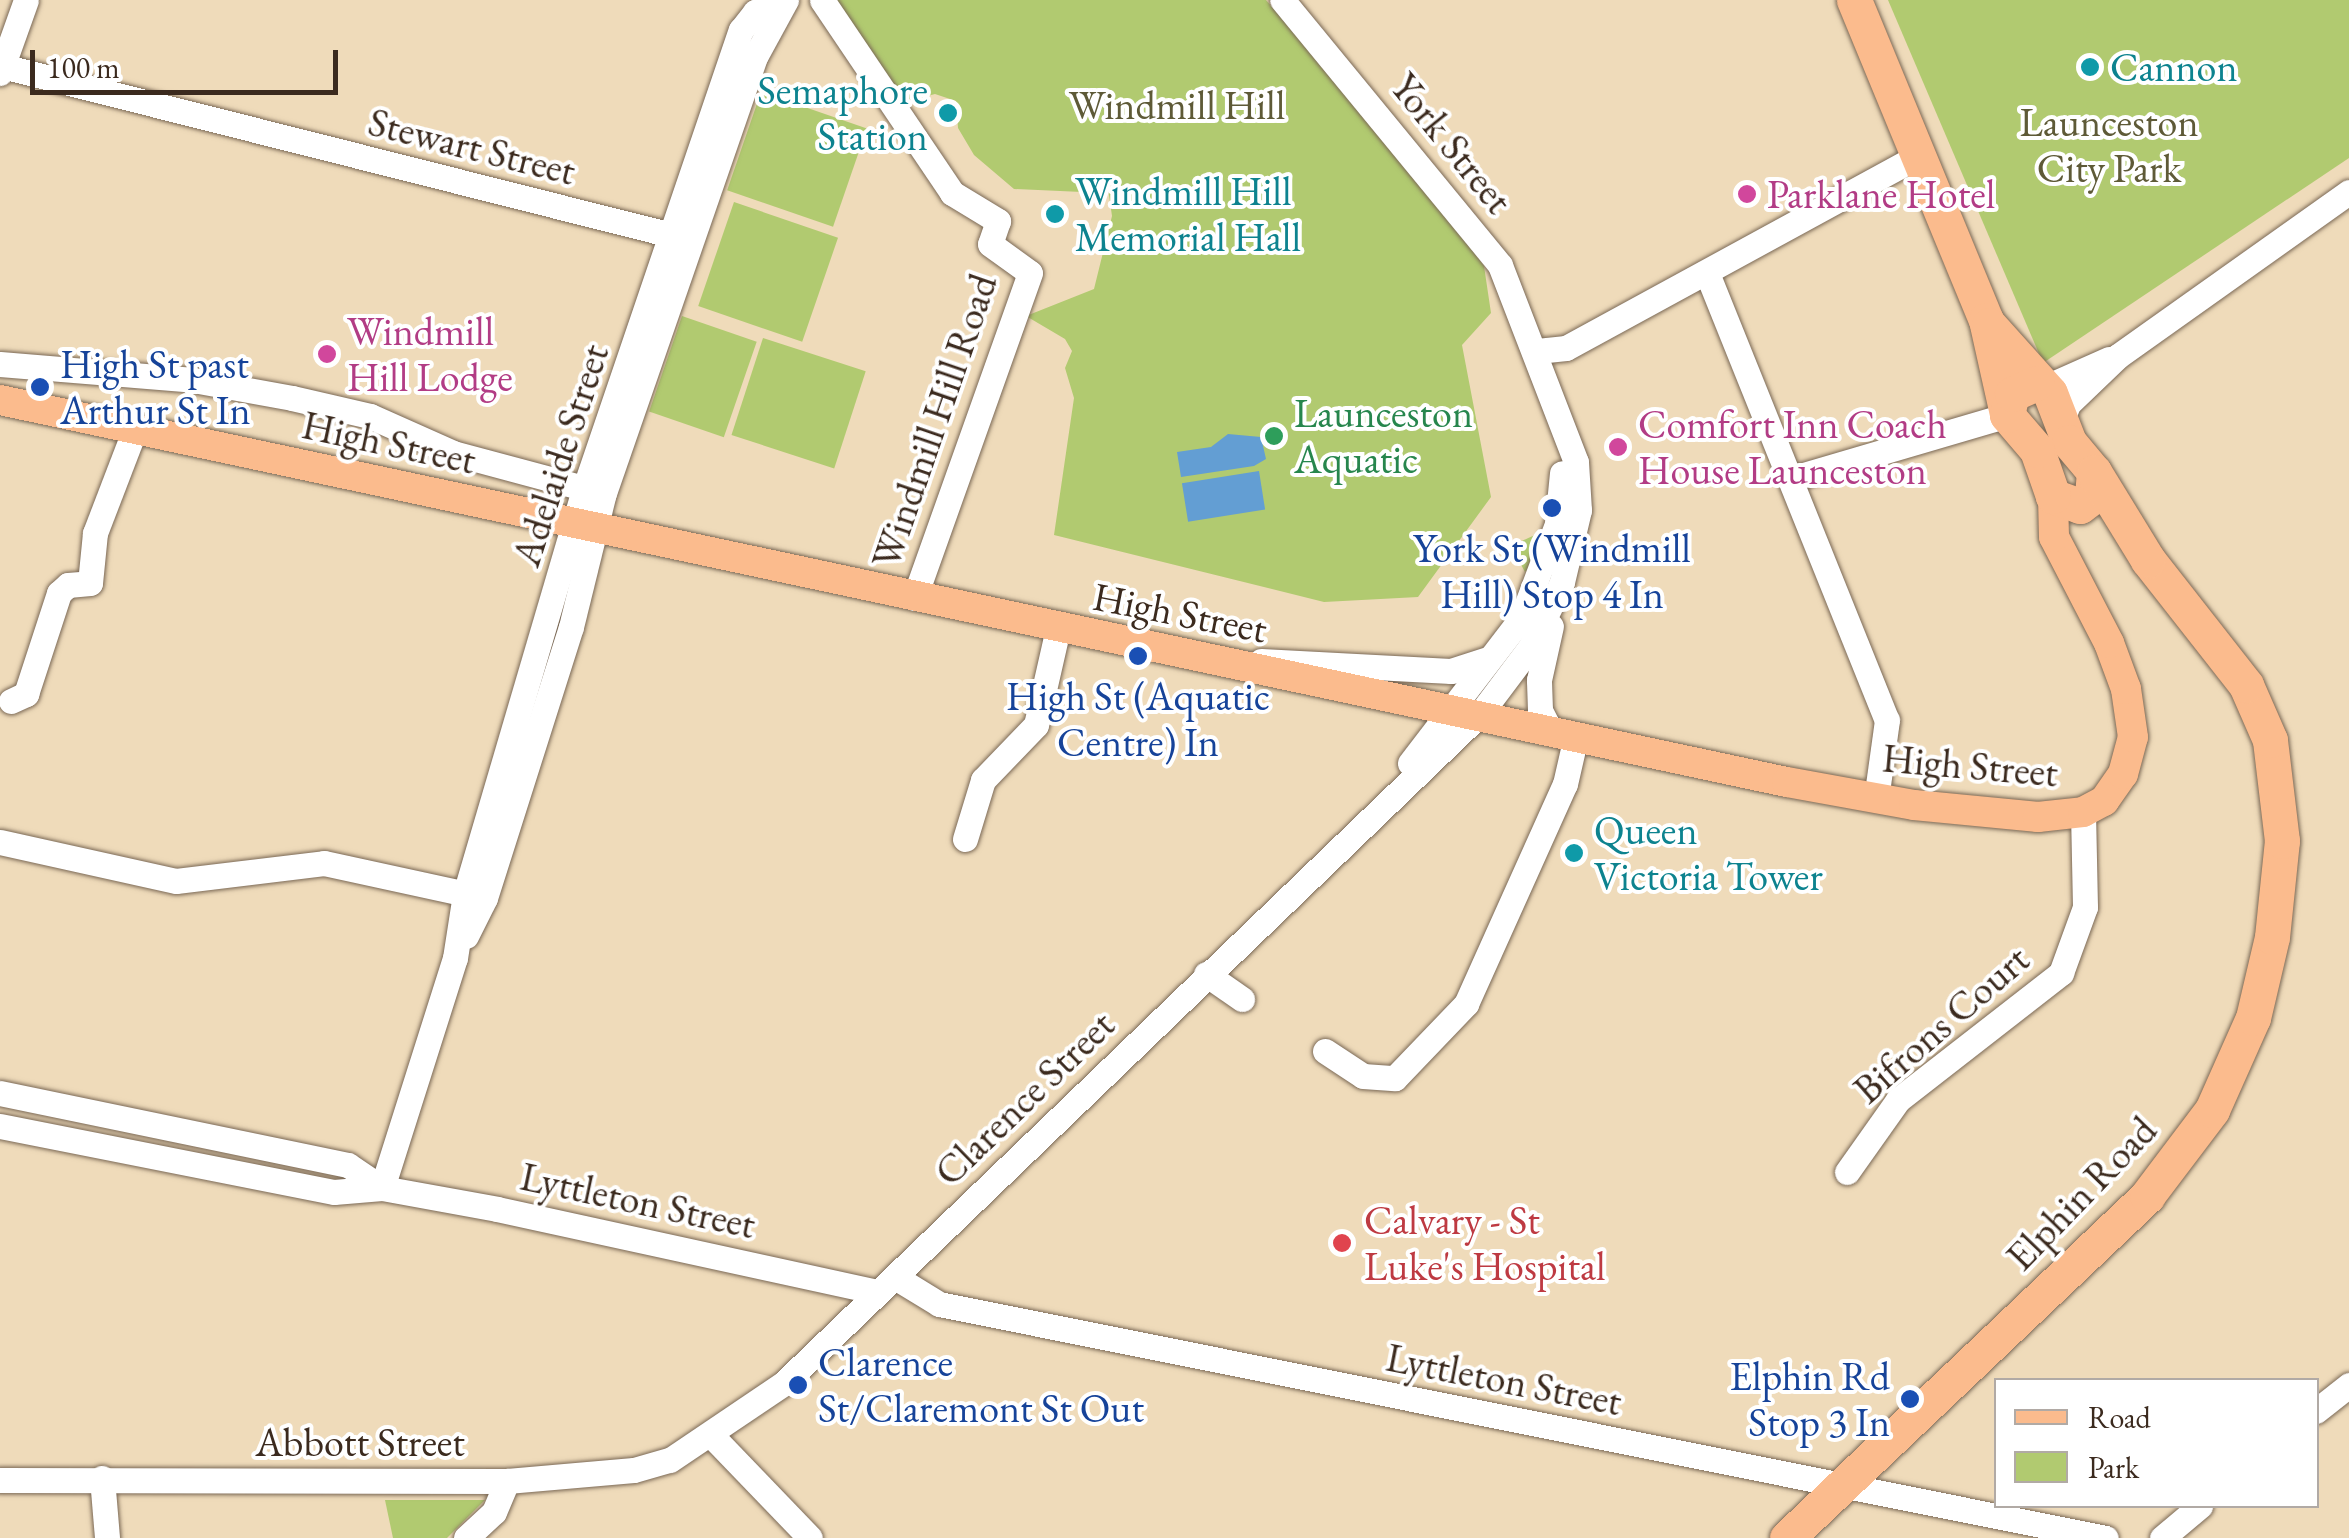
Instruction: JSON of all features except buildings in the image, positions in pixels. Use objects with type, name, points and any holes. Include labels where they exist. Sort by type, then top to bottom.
[{"type":"highway","points":[[1854,0],[1986,320],[2007,415],[2037,450],[2070,503],[2094,491],[2094,472]]},
{"type":"highway","name":"Elphin Road","points":[[1787,1538],[2157,1184],[2212,1110],[2253,1018],[2278,884],[2277,771],[2246,685],[2148,560],[2061,424],[2042,385],[1986,320]]},
{"type":"highway","points":[[2007,415],[2012,394],[2042,385]]},
{"type":"highway","name":"Elphin Road","points":[[2070,503],[2148,560]]},
{"type":"main road","name":"High Street","points":[[0,400],[914,598],[1226,660],[1876,799],[2012,815],[2084,812],[2104,800],[2123,774],[2133,722],[2120,671],[2077,572],[2070,503]]},
{"type":"street","points":[[1,70],[26,0]]},
{"type":"street","name":"Adelaide Street","points":[[382,1188],[560,623],[594,492],[745,52],[784,0]]},
{"type":"street","name":"Windmill Hill Road","points":[[822,0],[952,193],[998,222],[990,244],[1030,273],[914,598]]},
{"type":"street","name":"York Street","points":[[1282,0],[1485,242],[1514,291],[1568,434],[1580,488],[1562,582],[1531,646],[1465,711]]},
{"type":"street","name":"Stewart Street","points":[[1,70],[681,238]]},
{"type":"street","points":[[1537,350],[1566,348],[1917,158]]},
{"type":"street","points":[[2061,424],[2068,404],[2118,356],[2349,192]]},
{"type":"street","points":[[1707,273],[1887,720],[1876,799]]},
{"type":"street","name":"York Street","points":[[1465,711],[1530,600],[1563,500],[1537,350]]},
{"type":"street","points":[[2042,385],[2118,356]]},
{"type":"street","points":[[0,364],[193,380],[292,398],[370,416],[453,453],[594,492]]},
{"type":"street","points":[[1790,479],[2007,415]]},
{"type":"street","points":[[10,700],[26,694],[59,593],[68,585],[90,584],[96,533],[135,429]]},
{"type":"street","points":[[1325,1051],[1364,1076],[1394,1078],[1466,1004],[1566,784],[1563,733],[1540,710],[1540,680],[1562,582]]},
{"type":"street","points":[[965,839],[982,780],[1018,751],[1036,725],[1058,628]]},
{"type":"street","points":[[1226,660],[1451,671],[1496,655]]},
{"type":"street","name":"Clarence Street","points":[[712,1436],[784,1384],[1380,804],[1465,711]]},
{"type":"street","name":"Bifrons Court","points":[[1847,1172],[1898,1100],[2060,973],[2085,907],[2084,812]]},
{"type":"street","points":[[0,842],[176,881],[324,863],[475,896]]},
{"type":"street","points":[[1206,974],[1242,999]]},
{"type":"street","name":"Lyttleton Street","points":[[0,1093],[348,1165],[382,1188]]},
{"type":"street","name":"Lyttleton Street","points":[[0,1126],[334,1192],[382,1188],[886,1284],[939,1304],[1846,1481],[2106,1538]]},
{"type":"street","points":[[2319,1409],[2349,1385]]},
{"type":"street","points":[[712,1436],[810,1538]]},
{"type":"street","name":"Abbott Street","points":[[0,1480],[507,1481],[634,1470],[670,1460],[712,1436]]},
{"type":"street","points":[[102,1478],[107,1538]]},
{"type":"street","points":[[466,1538],[494,1512],[507,1481]]},
{"type":"street","points":[[2162,1538],[2198,1508]]},
{"type":"green space","name":"Windmill Hill","points":[[828,0],[1266,0],[1410,166],[1484,266],[1491,313],[1462,345],[1491,497],[1418,597],[1324,602],[1054,535],[1074,398],[1065,368],[1072,351],[1065,339],[1026,316],[1094,289],[1112,216],[1108,188],[1098,179],[1082,192],[1014,189],[974,155],[958,128],[956,101],[935,94],[904,102]]},
{"type":"green space","name":"Launceston City Park","points":[[1888,0],[2349,0],[2349,158],[2043,363]]},
{"type":"green space","points":[[761,92],[867,128],[833,227],[727,190]]},
{"type":"green space","points":[[734,202],[838,238],[802,342],[698,306]]},
{"type":"green space","points":[[682,316],[757,342],[724,437],[649,411]]},
{"type":"green space","points":[[763,338],[866,371],[834,468],[731,435]]},
{"type":"green space","points":[[1537,534],[1528,569],[1525,572],[1511,546]]},
{"type":"green space","points":[[385,1500],[485,1500],[447,1538],[393,1538]]},
{"type":"water","points":[[1228,434],[1261,437],[1266,459],[1254,466],[1181,477],[1177,452],[1211,447]]},
{"type":"water","points":[[1259,471],[1265,510],[1188,522],[1182,483]]},
{"type":"place","name":"Cannon","points":[[2090,67]]},
{"type":"place","name":"Semaphore Station","points":[[948,113]]},
{"type":"place","name":"Parklane Hotel","points":[[1747,194]]},
{"type":"place","name":"Windmill Hill Memorial Hall","points":[[1055,214]]},
{"type":"place","name":"Windmill Hill Lodge","points":[[327,354]]},
{"type":"place","name":"High St past Arthur St In","points":[[40,387]]},
{"type":"place","name":"Launceston Aquatic","points":[[1274,436]]},
{"type":"place","name":"Comfort Inn Coach House Launceston","points":[[1618,447]]},
{"type":"place","name":"York St (Windmill Hill) Stop 4 In","points":[[1552,508]]},
{"type":"place","name":"High St (Aquatic Centre) In","points":[[1138,656]]},
{"type":"place","name":"Queen Victoria Tower","points":[[1574,853]]},
{"type":"place","name":"Calvary - St Luke's Hospital","points":[[1342,1243]]},
{"type":"place","name":"Clarence St/Claremont St Out","points":[[798,1385]]},
{"type":"place","name":"Elphin Rd Stop 3 In","points":[[1910,1399]]}]
